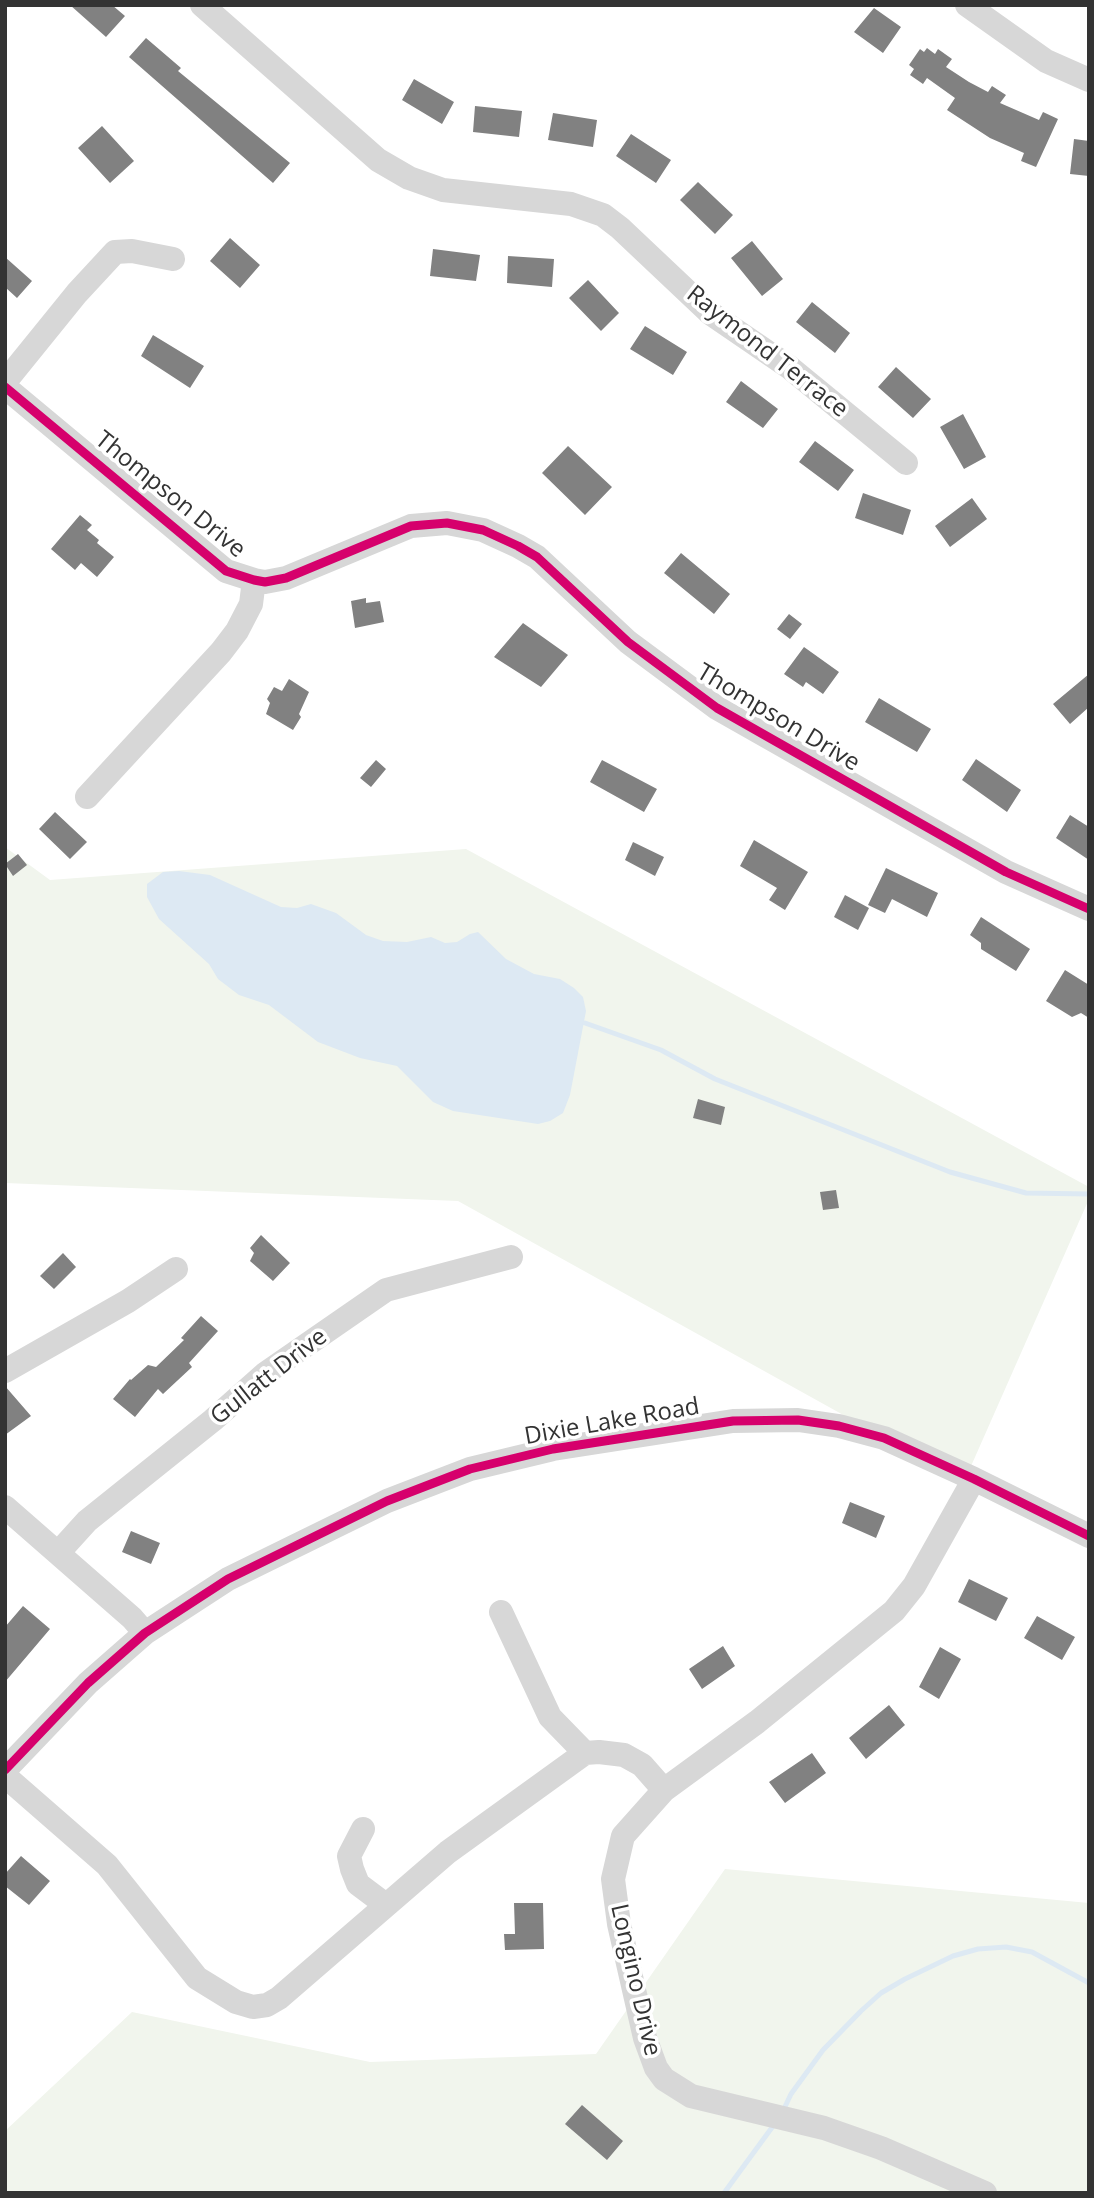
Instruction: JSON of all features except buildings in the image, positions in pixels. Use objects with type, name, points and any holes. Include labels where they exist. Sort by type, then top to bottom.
[{"type":"street","name":"Raymond Terrace","points":[[202,5],[378,160],[409,178],[443,190],[571,204],[603,215],[710,313],[789,367],[906,463]]},
{"type":"street","points":[[967,5],[1046,61],[1089,80]]},
{"type":"street","points":[[5,384],[77,293],[116,252],[132,251],[173,259]]},
{"type":"street","name":"Thompson Drive","points":[[5,384],[226,571],[254,580],[265,582],[286,578],[411,526],[447,523],[483,530],[518,545],[537,557],[628,642],[717,708],[1006,872],[1089,909]]},
{"type":"street","name":"Thompson Drive","points":[[86,797],[221,652],[237,631],[251,604],[254,580]]},
{"type":"street","name":"Gullatt Drive","points":[[58,1553],[87,1521],[213,1420],[266,1373],[386,1290],[511,1257]]},
{"type":"street","points":[[5,1371],[128,1301],[176,1269]]},
{"type":"street","name":"Dixie Lake Road","points":[[5,1770],[88,1683],[145,1633],[228,1579],[387,1501],[470,1469],[554,1449],[733,1422],[798,1420],[839,1426],[884,1438],[1089,1536]]},
{"type":"street","name":"Longino Drive","points":[[974,1479],[914,1586],[894,1611],[757,1722],[664,1790],[623,1836],[613,1879],[619,1924],[645,2038],[656,2068],[664,2079],[691,2096],[824,2128],[881,2148],[985,2193]]},
{"type":"street","points":[[5,1507],[132,1618],[145,1633]]},
{"type":"street","points":[[501,1612],[550,1717],[585,1753]]},
{"type":"street","points":[[5,1776],[107,1865],[197,1978],[236,2002],[253,2007],[267,2005],[279,1998],[448,1852],[585,1753],[624,1755],[642,1765],[664,1790]]},
{"type":"street","points":[[363,1829],[349,1856],[352,1869],[358,1884],[386,1905]]},
{"type":"shaded area","points":[[5,847],[50,880],[466,849],[1089,1187],[1089,1199],[964,1482],[458,1201],[5,1183]]},
{"type":"shaded area","points":[[163,872],[210,875],[281,907],[297,908],[311,904],[336,913],[366,935],[383,941],[407,942],[431,937],[445,943],[457,942],[478,932],[506,959],[534,974],[560,979],[583,997],[586,1011],[570,1095],[563,1113],[538,1124],[453,1111],[433,1102],[397,1066],[360,1058],[318,1042],[269,1005],[239,995],[218,979],[209,964],[159,919],[147,897],[147,884]]},
{"type":"shaded area","points":[[725,1869],[1089,1903],[1089,2193],[5,2193],[5,2131],[132,2012],[370,2062],[596,2054]]},
{"type":"waterway","points":[[585,1023],[661,1050],[715,1079],[950,1172],[1026,1193],[1089,1194]]},
{"type":"waterway","points":[[783,2111],[791,2094],[823,2050],[861,2011],[881,1993],[953,1956],[978,1949],[1006,1947],[1032,1952],[1089,1983]]},
{"type":"waterway","points":[[724,2193],[776,2122]]},
{"type":"cycle path","points":[[5,387],[226,571],[254,580],[265,582],[286,578],[411,526],[447,523],[483,530],[518,546],[537,557],[628,642],[717,708],[1006,872],[1089,909]]},
{"type":"cycle path","points":[[5,1770],[88,1683],[145,1633],[228,1579],[387,1501],[470,1469],[553,1449],[733,1421],[798,1420],[839,1426],[884,1438],[1089,1536]]}]
